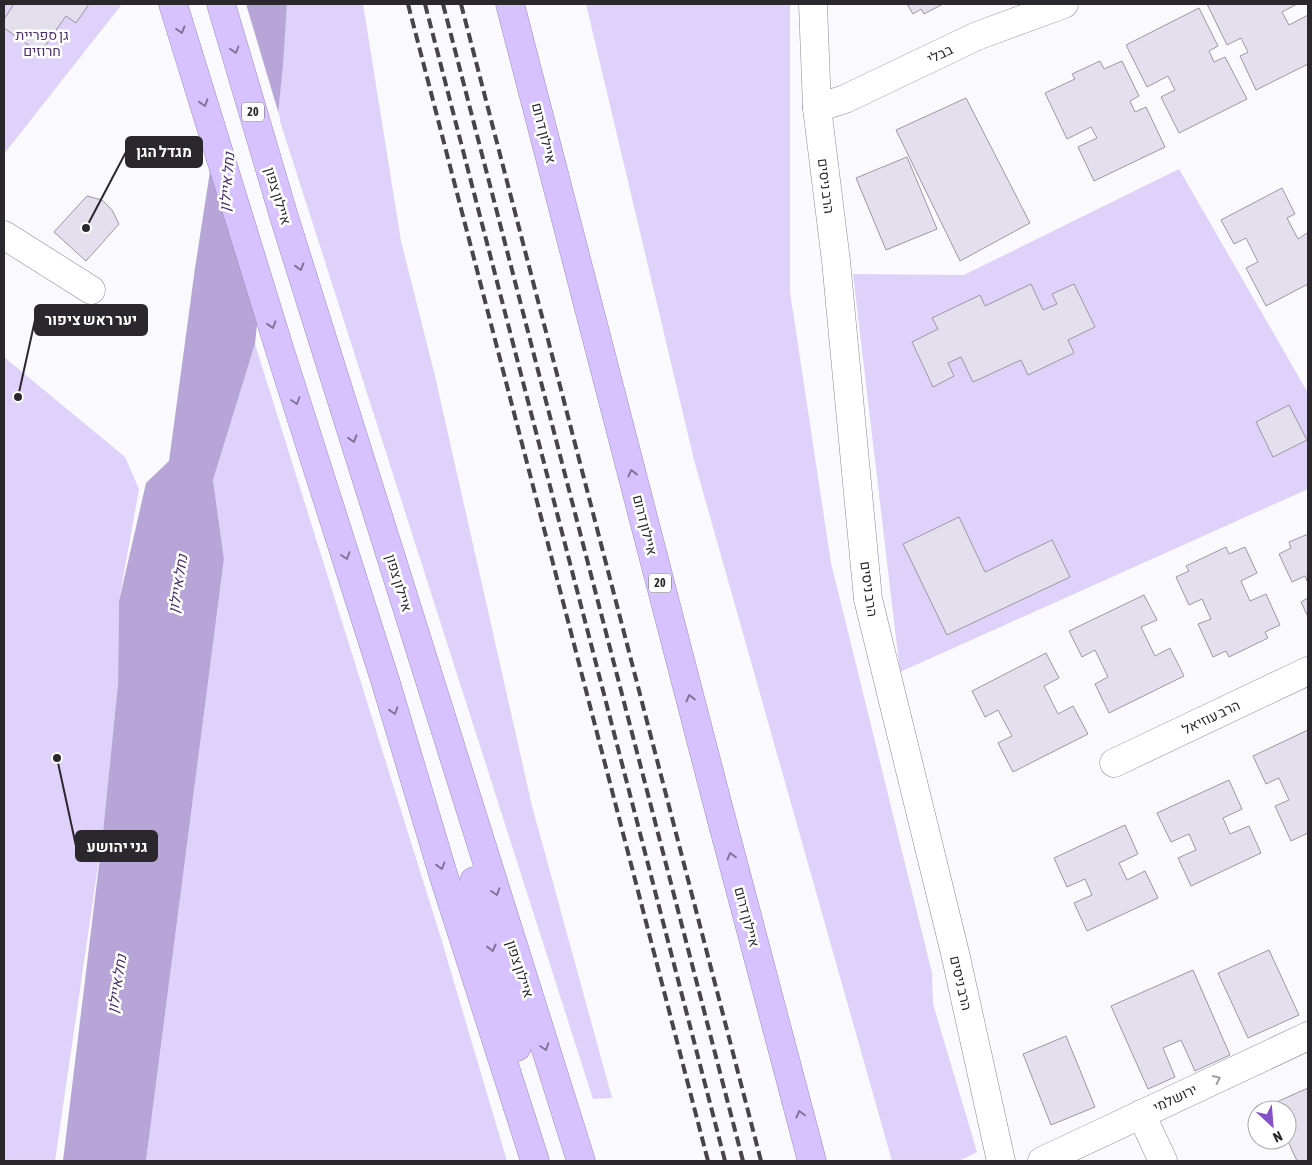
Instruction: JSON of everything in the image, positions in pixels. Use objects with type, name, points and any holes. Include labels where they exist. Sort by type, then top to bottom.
[{"type":"highway","points":[[173,4],[385,680],[443,874],[535,1161]]},
{"type":"highway","name":"איילון צפון","points":[[221,4],[285,220],[581,1161]]},
{"type":"highway","name":"איילון דרום","points":[[510,4],[720,816],[812,1161]]},
{"type":"highway","points":[[397,579],[546,1161]]},
{"type":"street","name":"הרב ניסים","points":[[813,4],[816,108],[836,261],[868,599],[955,953],[1001,1161]]},
{"type":"street","name":"בבלי","points":[[816,108],[845,99],[977,36],[1064,4]]},
{"type":"street","points":[[4,235],[91,290]]},
{"type":"street","name":"הרב עוזיאל","points":[[1114,763],[1308,671]]},
{"type":"street","name":"ירושלמי","points":[[1042,1161],[1308,1036]]},
{"type":"street","points":[[1141,1114],[1163,1161]]},
{"type":"green space","name":"גן ספריית חרוזים","points":[[4,4],[122,4],[4,154]]},
{"type":"green space","points":[[287,4],[363,4],[401,241],[435,376],[532,806],[612,1098],[593,1099],[278,115]]},
{"type":"green space","points":[[586,4],[790,4],[790,292],[831,563],[932,973],[933,1004],[977,1152],[959,1161],[892,1161],[694,460]]},
{"type":"green space","points":[[1179,169],[1308,393],[1308,489],[900,672],[853,274],[964,275]]},
{"type":"green space","points":[[255,344],[440,935],[507,1161],[146,1161],[224,559],[213,480]]},
{"type":"green space","points":[[4,357],[125,457],[139,489],[119,601],[118,683],[103,832],[55,1161],[4,1161]]},
{"type":"water","name":"נחל איילון","points":[[227,4],[287,4],[283,65],[255,344],[213,480],[224,559],[146,1161],[63,1161],[103,832],[118,683],[119,601],[146,483],[169,461],[213,152]]},
{"type":"pier","points":[[224,4],[246,4],[280,118],[260,314],[211,147]]},
{"type":"building","points":[[14,4],[89,4],[76,23],[66,16],[40,53],[4,28],[4,19]]},
{"type":"building","points":[[907,4],[943,4],[924,14],[921,9],[913,14]]},
{"type":"building","points":[[1207,4],[1297,4],[1282,12],[1289,25],[1308,15],[1308,64],[1256,90],[1240,56],[1248,52],[1241,38],[1227,45]]},
{"type":"building","points":[[1199,8],[1218,46],[1209,51],[1214,62],[1225,57],[1247,99],[1179,133],[1161,97],[1175,90],[1168,76],[1147,87],[1126,45]]},
{"type":"building","points":[[1100,61],[1104,69],[1122,61],[1139,96],[1130,101],[1135,112],[1146,107],[1165,147],[1094,181],[1078,147],[1097,138],[1091,127],[1067,139],[1045,93],[1075,79],[1072,74]]},
{"type":"building","points":[[966,98],[1030,223],[960,261],[896,130]]},
{"type":"building","points":[[907,157],[937,229],[886,250],[856,178]]},
{"type":"building","points":[[1282,188],[1295,214],[1287,218],[1298,239],[1307,233],[1308,235],[1308,284],[1266,306],[1246,268],[1258,262],[1246,238],[1234,244],[1221,220]]},
{"type":"building","points":[[87,196],[102,200],[112,210],[119,224],[86,261],[54,232]]},
{"type":"building","points":[[1031,284],[1043,310],[1057,304],[1052,294],[1074,284],[1095,327],[1068,340],[1074,353],[1028,375],[1021,360],[973,382],[961,357],[948,363],[954,376],[933,387],[912,342],[938,329],[932,318],[980,295],[985,306]]},
{"type":"building","points":[[1289,405],[1307,440],[1273,457],[1256,422]]},
{"type":"building","points":[[959,517],[985,572],[1052,540],[1070,577],[947,635],[903,544]]},
{"type":"building","points":[[1308,534],[1308,583],[1305,576],[1292,582],[1279,554],[1291,548],[1289,542]]},
{"type":"building","points":[[1226,547],[1229,554],[1245,547],[1257,573],[1241,581],[1250,601],[1266,594],[1280,625],[1265,632],[1268,638],[1229,657],[1226,651],[1213,657],[1198,624],[1211,619],[1202,599],[1189,605],[1176,577],[1189,571],[1186,566]]},
{"type":"building","points":[[1144,595],[1157,620],[1141,627],[1155,656],[1170,648],[1184,676],[1109,713],[1095,684],[1108,677],[1095,650],[1082,657],[1069,631]]},
{"type":"building","points":[[1308,598],[1308,617],[1301,602]]},
{"type":"building","points":[[1046,653],[1059,678],[1044,686],[1058,714],[1073,706],[1088,734],[1013,772],[998,743],[1012,736],[998,710],[985,717],[972,691]]},
{"type":"building","points":[[1308,730],[1308,833],[1291,841],[1275,806],[1289,800],[1279,778],[1266,784],[1253,756]]},
{"type":"building","points":[[1229,780],[1242,809],[1223,818],[1230,834],[1249,826],[1261,853],[1191,886],[1178,858],[1196,850],[1189,834],[1171,842],[1157,813]]},
{"type":"building","points":[[1125,825],[1138,854],[1119,863],[1127,880],[1145,871],[1158,898],[1087,931],[1074,903],[1092,895],[1085,879],[1067,887],[1054,858]]},
{"type":"building","points":[[1269,950],[1299,1015],[1248,1038],[1218,973]]},
{"type":"building","points":[[1193,970],[1230,1055],[1195,1071],[1181,1040],[1163,1048],[1175,1077],[1148,1089],[1111,1006]]},
{"type":"building","points":[[1066,1036],[1095,1107],[1051,1125],[1023,1054]]},
{"type":"building","points":[[1308,1088],[1308,1161],[1297,1161],[1292,1150],[1297,1150],[1297,1100],[1281,1100]]},
{"type":"railway","points":[[408,4],[708,1161]]},
{"type":"railway","points":[[425,4],[725,1161]]},
{"type":"railway","points":[[443,4],[743,1161]]},
{"type":"railway","points":[[461,4],[761,1161]]},
{"type":"place","name":"מגדל הגן","points":[[86,228]]},
{"type":"place","name":"יער ראש ציפור","points":[[18,397]]},
{"type":"place","name":"גני יהושע","points":[[57,758]]}]
